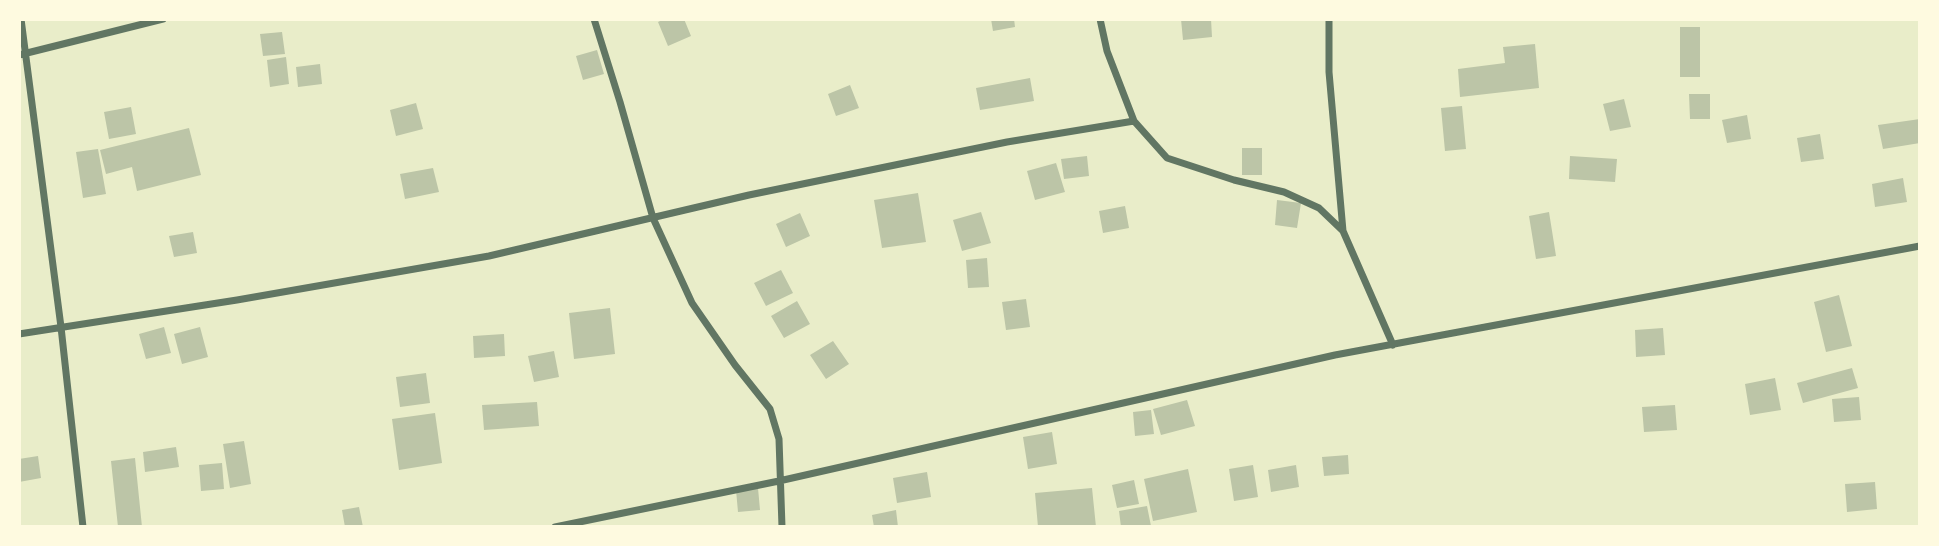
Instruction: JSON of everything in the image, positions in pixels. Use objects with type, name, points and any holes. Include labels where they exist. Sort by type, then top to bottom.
[{"type":"street","points":[[21,19],[22,55],[61,327],[83,527]]},
{"type":"street","points":[[22,55],[163,19]]},
{"type":"street","points":[[594,19],[653,218],[692,303],[735,365],[770,409],[779,439],[782,527]]},
{"type":"street","points":[[1100,19],[1107,51],[1134,121],[1167,158],[1234,180],[1284,192],[1319,208],[1343,231]]},
{"type":"street","points":[[1329,19],[1329,72],[1343,231],[1393,345]]},
{"type":"street","points":[[19,334],[237,300],[489,256],[762,192],[1007,142],[1134,121]]},
{"type":"street","points":[[555,527],[779,481],[1321,358],[1920,246]]},
{"type":"building","points":[[664,19],[684,19],[691,36],[668,46],[658,22]]},
{"type":"building","points":[[991,19],[1014,19],[1015,27],[993,31]]},
{"type":"building","points":[[1181,19],[1211,19],[1212,37],[1183,40]]},
{"type":"building","points":[[1680,27],[1700,27],[1700,77],[1680,77]]},
{"type":"building","points":[[282,32],[285,54],[263,56],[260,34]]},
{"type":"building","points":[[1535,44],[1539,88],[1460,97],[1458,69],[1505,63],[1503,47]]},
{"type":"building","points":[[597,50],[604,74],[583,80],[576,56]]},
{"type":"building","points":[[286,57],[289,84],[270,87],[267,60]]},
{"type":"building","points":[[320,64],[322,84],[298,87],[296,67]]},
{"type":"building","points":[[1030,78],[1034,101],[980,110],[976,88]]},
{"type":"building","points":[[850,85],[859,108],[836,116],[828,94]]},
{"type":"building","points":[[1689,94],[1710,94],[1710,119],[1690,119]]},
{"type":"building","points":[[1624,99],[1631,127],[1610,131],[1603,104]]},
{"type":"building","points":[[416,103],[423,129],[396,136],[390,110]]},
{"type":"building","points":[[1462,106],[1466,149],[1445,151],[1441,108]]},
{"type":"building","points":[[131,107],[136,134],[109,139],[104,112]]},
{"type":"building","points":[[1747,115],[1751,139],[1727,143],[1722,120]]},
{"type":"building","points":[[1920,119],[1920,143],[1883,149],[1878,125]]},
{"type":"building","points":[[189,128],[201,175],[137,191],[132,167],[106,174],[100,150]]},
{"type":"building","points":[[1820,134],[1824,159],[1801,162],[1797,138]]},
{"type":"building","points":[[1242,148],[1262,148],[1262,175],[1242,175]]},
{"type":"building","points":[[98,149],[106,194],[83,198],[76,152]]},
{"type":"building","points":[[1087,156],[1089,176],[1064,179],[1061,159]]},
{"type":"building","points":[[1570,156],[1617,159],[1615,182],[1569,179]]},
{"type":"building","points":[[1056,163],[1065,192],[1035,200],[1027,171]]},
{"type":"building","points":[[433,168],[439,192],[405,199],[400,174]]},
{"type":"building","points":[[1903,178],[1907,202],[1875,207],[1872,184]]},
{"type":"building","points":[[918,193],[926,242],[882,248],[874,200]]},
{"type":"building","points":[[1277,200],[1301,203],[1297,228],[1275,225]]},
{"type":"building","points":[[1125,206],[1129,228],[1103,233],[1099,211]]},
{"type":"building","points":[[981,212],[991,243],[962,251],[953,220]]},
{"type":"building","points":[[1549,212],[1556,256],[1536,259],[1529,216]]},
{"type":"building","points":[[800,213],[810,236],[786,247],[776,224]]},
{"type":"building","points":[[193,232],[197,253],[174,257],[169,236]]},
{"type":"building","points":[[987,258],[989,287],[968,288],[966,260]]},
{"type":"building","points":[[781,270],[793,293],[766,306],[754,283]]},
{"type":"building","points":[[1839,295],[1852,346],[1826,352],[1814,302]]},
{"type":"building","points":[[1026,299],[1030,327],[1006,330],[1002,302]]},
{"type":"building","points":[[797,301],[810,324],[784,338],[771,316]]},
{"type":"building","points":[[610,308],[615,354],[574,359],[569,313]]},
{"type":"building","points":[[164,327],[171,353],[146,359],[139,334]]},
{"type":"building","points":[[200,327],[208,357],[182,364],[174,334]]},
{"type":"building","points":[[1663,328],[1665,355],[1636,357],[1635,330]]},
{"type":"building","points":[[504,334],[505,356],[474,358],[473,336]]},
{"type":"building","points":[[833,341],[849,364],[826,379],[810,355]]},
{"type":"building","points":[[554,351],[559,377],[534,382],[528,356]]},
{"type":"building","points":[[1852,368],[1858,388],[1803,403],[1797,383]]},
{"type":"building","points":[[426,373],[430,403],[400,407],[396,377]]},
{"type":"building","points":[[1775,378],[1781,410],[1750,415],[1745,384]]},
{"type":"building","points":[[1859,397],[1861,420],[1834,422],[1832,399]]},
{"type":"building","points":[[1187,400],[1195,426],[1161,435],[1153,409]]},
{"type":"building","points":[[537,402],[539,426],[484,430],[482,405]]},
{"type":"building","points":[[1675,405],[1677,430],[1644,432],[1642,407]]},
{"type":"building","points":[[1151,410],[1154,434],[1135,436],[1133,412]]},
{"type":"building","points":[[435,413],[442,463],[399,470],[392,419]]},
{"type":"building","points":[[1052,432],[1057,464],[1028,469],[1023,437]]},
{"type":"building","points":[[244,441],[251,484],[230,488],[223,444]]},
{"type":"building","points":[[176,447],[179,467],[145,472],[143,452]]},
{"type":"building","points":[[1348,455],[1349,474],[1324,476],[1322,457]]},
{"type":"building","points":[[38,456],[41,478],[19,482],[19,459]]},
{"type":"building","points":[[135,458],[142,527],[118,527],[111,461]]},
{"type":"building","points":[[222,463],[224,489],[201,491],[199,465]]},
{"type":"building","points":[[1253,465],[1258,497],[1234,501],[1229,469]]},
{"type":"building","points":[[1296,465],[1299,487],[1271,492],[1268,470]]},
{"type":"building","points":[[1188,469],[1197,512],[1153,521],[1144,479]]},
{"type":"building","points":[[927,472],[931,497],[897,503],[893,478]]},
{"type":"building","points":[[1134,480],[1139,504],[1117,508],[1112,485]]},
{"type":"building","points":[[1875,482],[1877,509],[1847,512],[1845,484]]},
{"type":"building","points":[[758,488],[760,510],[738,512],[736,490]]},
{"type":"building","points":[[1092,488],[1096,527],[1038,527],[1035,493]]},
{"type":"building","points":[[1147,506],[1151,526],[1121,527],[1119,511]]},
{"type":"building","points":[[359,507],[363,527],[345,527],[342,510]]},
{"type":"building","points":[[896,510],[898,527],[874,527],[872,515]]}]
